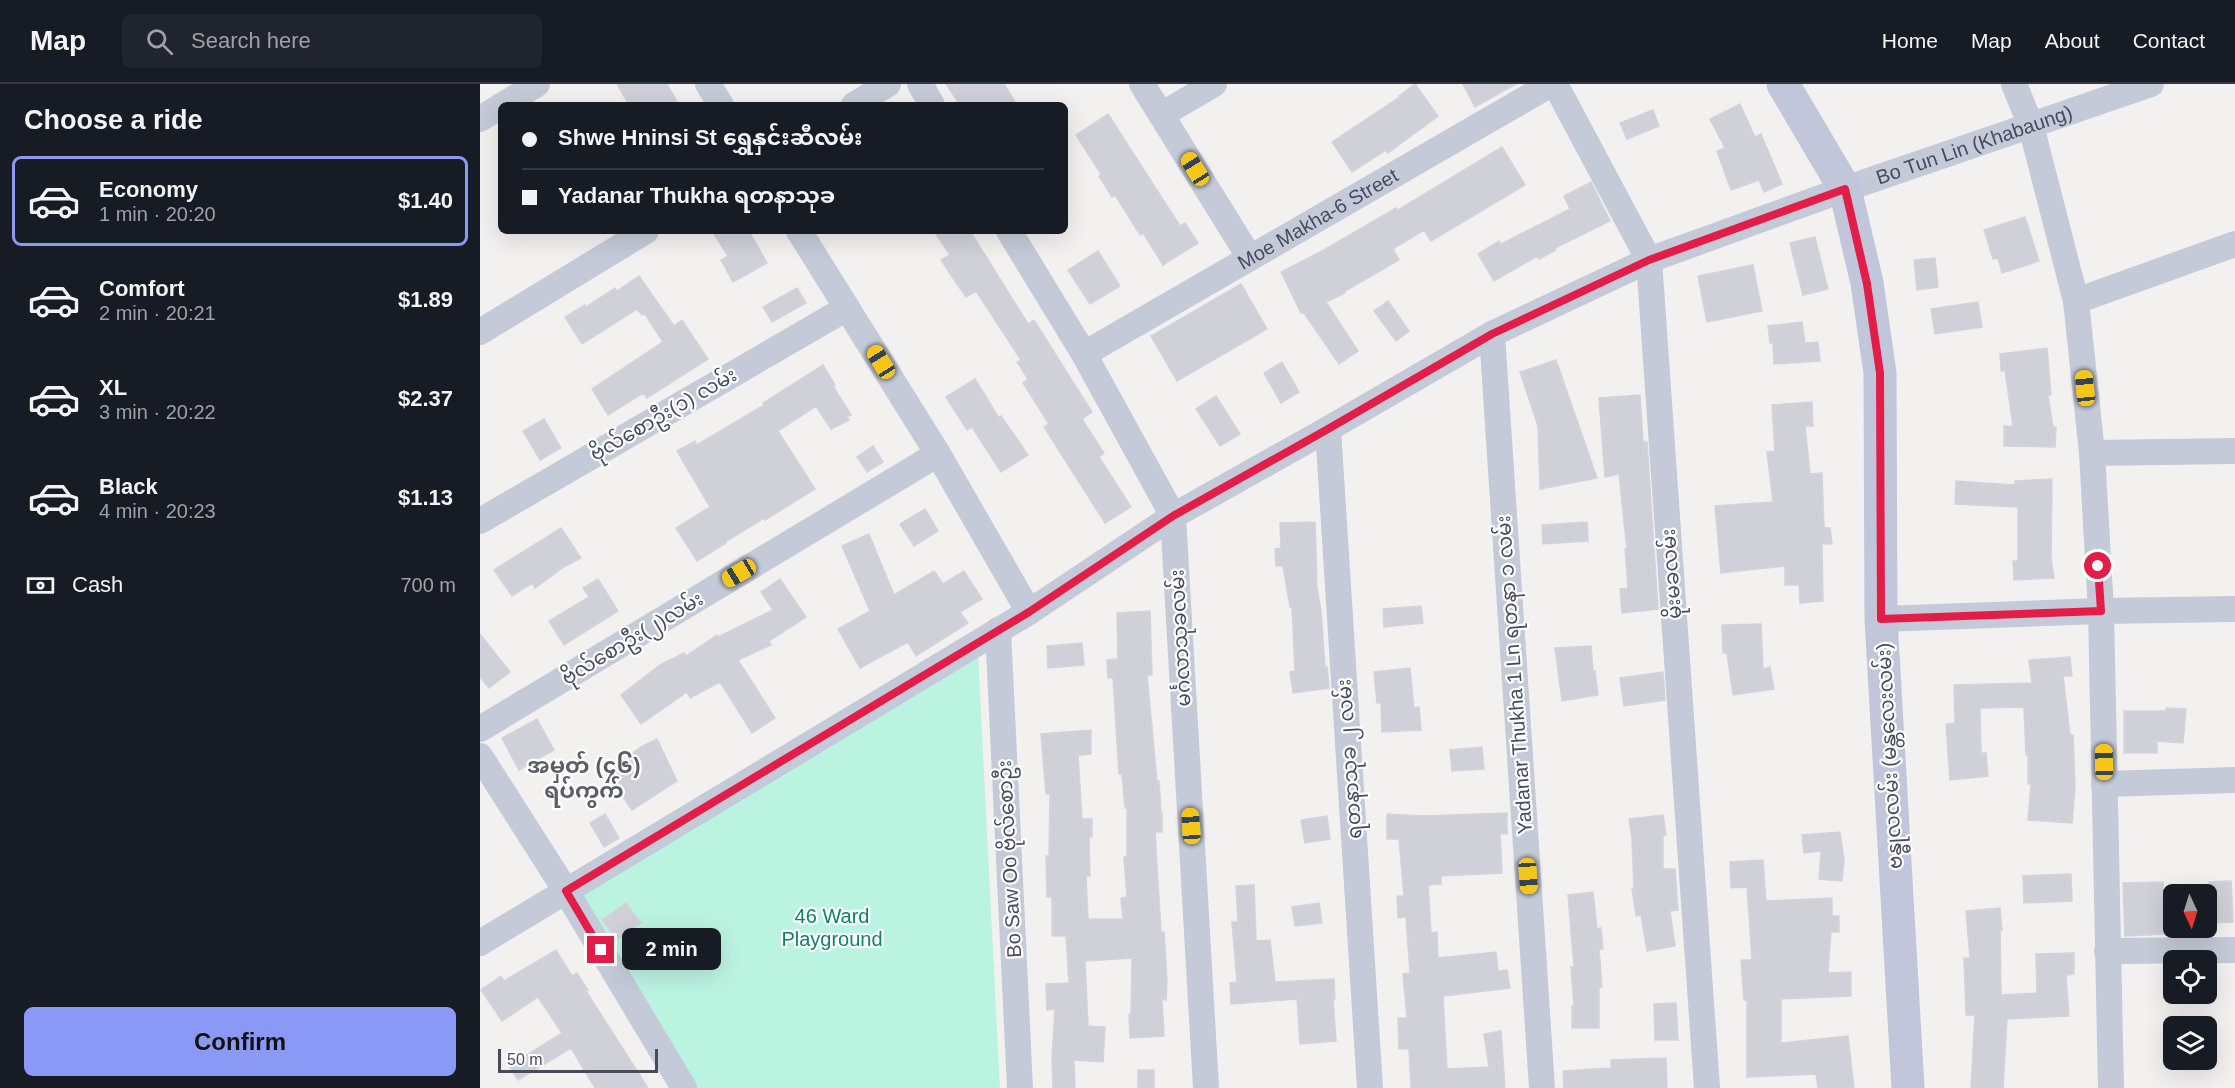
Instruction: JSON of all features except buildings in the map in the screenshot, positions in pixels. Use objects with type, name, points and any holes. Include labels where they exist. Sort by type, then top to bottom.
[{"type":"street","points":[[508,102],[537,84]]},
{"type":"street","points":[[708,84],[719,102]]},
{"type":"street","points":[[859,102],[888,84]]},
{"type":"street","points":[[920,84],[930,102]]},
{"type":"street","points":[[1142,84],[1250,258]]},
{"type":"street","points":[[1161,115],[1214,84]]},
{"type":"street","name":"Moe Makha-6 Street","points":[[1084,354],[1553,84]]},
{"type":"street","name":"မိုးမခလမ်း","points":[[1553,84],[1649,260],[1707,1088]]},
{"type":"street","name":"ဗန္ဓုလလမ်း (မန္တလေးလမ်း)","points":[[1783,84],[1845,189],[1867,284],[1880,373],[1881,619],[1908,1088]]},
{"type":"street","points":[[2014,84],[2031,126],[2076,301],[2092,453],[2101,611],[2111,1088]]},
{"type":"street","name":"Bo Tun Lin (Khabaung)","points":[[480,943],[1029,612],[1173,516],[1492,334],[1649,260],[1845,189],[2151,84]]},
{"type":"street","points":[[480,119],[498,108]]},
{"type":"street","points":[[480,332],[641,234]]},
{"type":"street","points":[[801,234],[938,454],[1029,612]]},
{"type":"street","name":"မင်္ဂလာသုခလမ်း","points":[[1011,234],[1084,354],[1173,516],[1206,1088]]},
{"type":"street","points":[[2076,301],[2235,244]]},
{"type":"street","name":"ဗိုလ်စောဦး(၁) လမ်း","points":[[480,521],[847,308]]},
{"type":"street","name":"Yadanar Thukha 1 Ln ရတနာ ၁ လမ်း","points":[[1492,334],[1542,1088]]},
{"type":"street","name":"ရတနာသုခ ၂ လမ်း","points":[[1328,429],[1370,1088]]},
{"type":"street","points":[[2092,453],[2235,451]]},
{"type":"street","name":"ဗိုလ်စောဦး(၂)လမ်း","points":[[480,729],[938,454]]},
{"type":"street","points":[[1881,619],[2235,609]]},
{"type":"street","name":"Bo Saw Oo ဗိုလ်စောဦး","points":[[998,630],[1020,1088]]},
{"type":"street","points":[[480,756],[566,891],[684,1088]]},
{"type":"street","points":[[2104,784],[2235,780]]},
{"type":"street","points":[[2107,951],[2235,950]]},
{"type":"green space","name":"46 Ward Playground","points":[[978,654],[1000,1088],[693,1088],[577,894]]},
{"type":"district","name":"အမှတ် (၄၆) ရပ်ကွက်","points":[[584,778]]},
{"type":"route","points":[[601,950],[566,891],[1029,612],[1173,516],[1492,334],[1649,260],[1845,189],[1867,284],[1880,373],[1881,619],[2101,611],[2098,566]]}]
